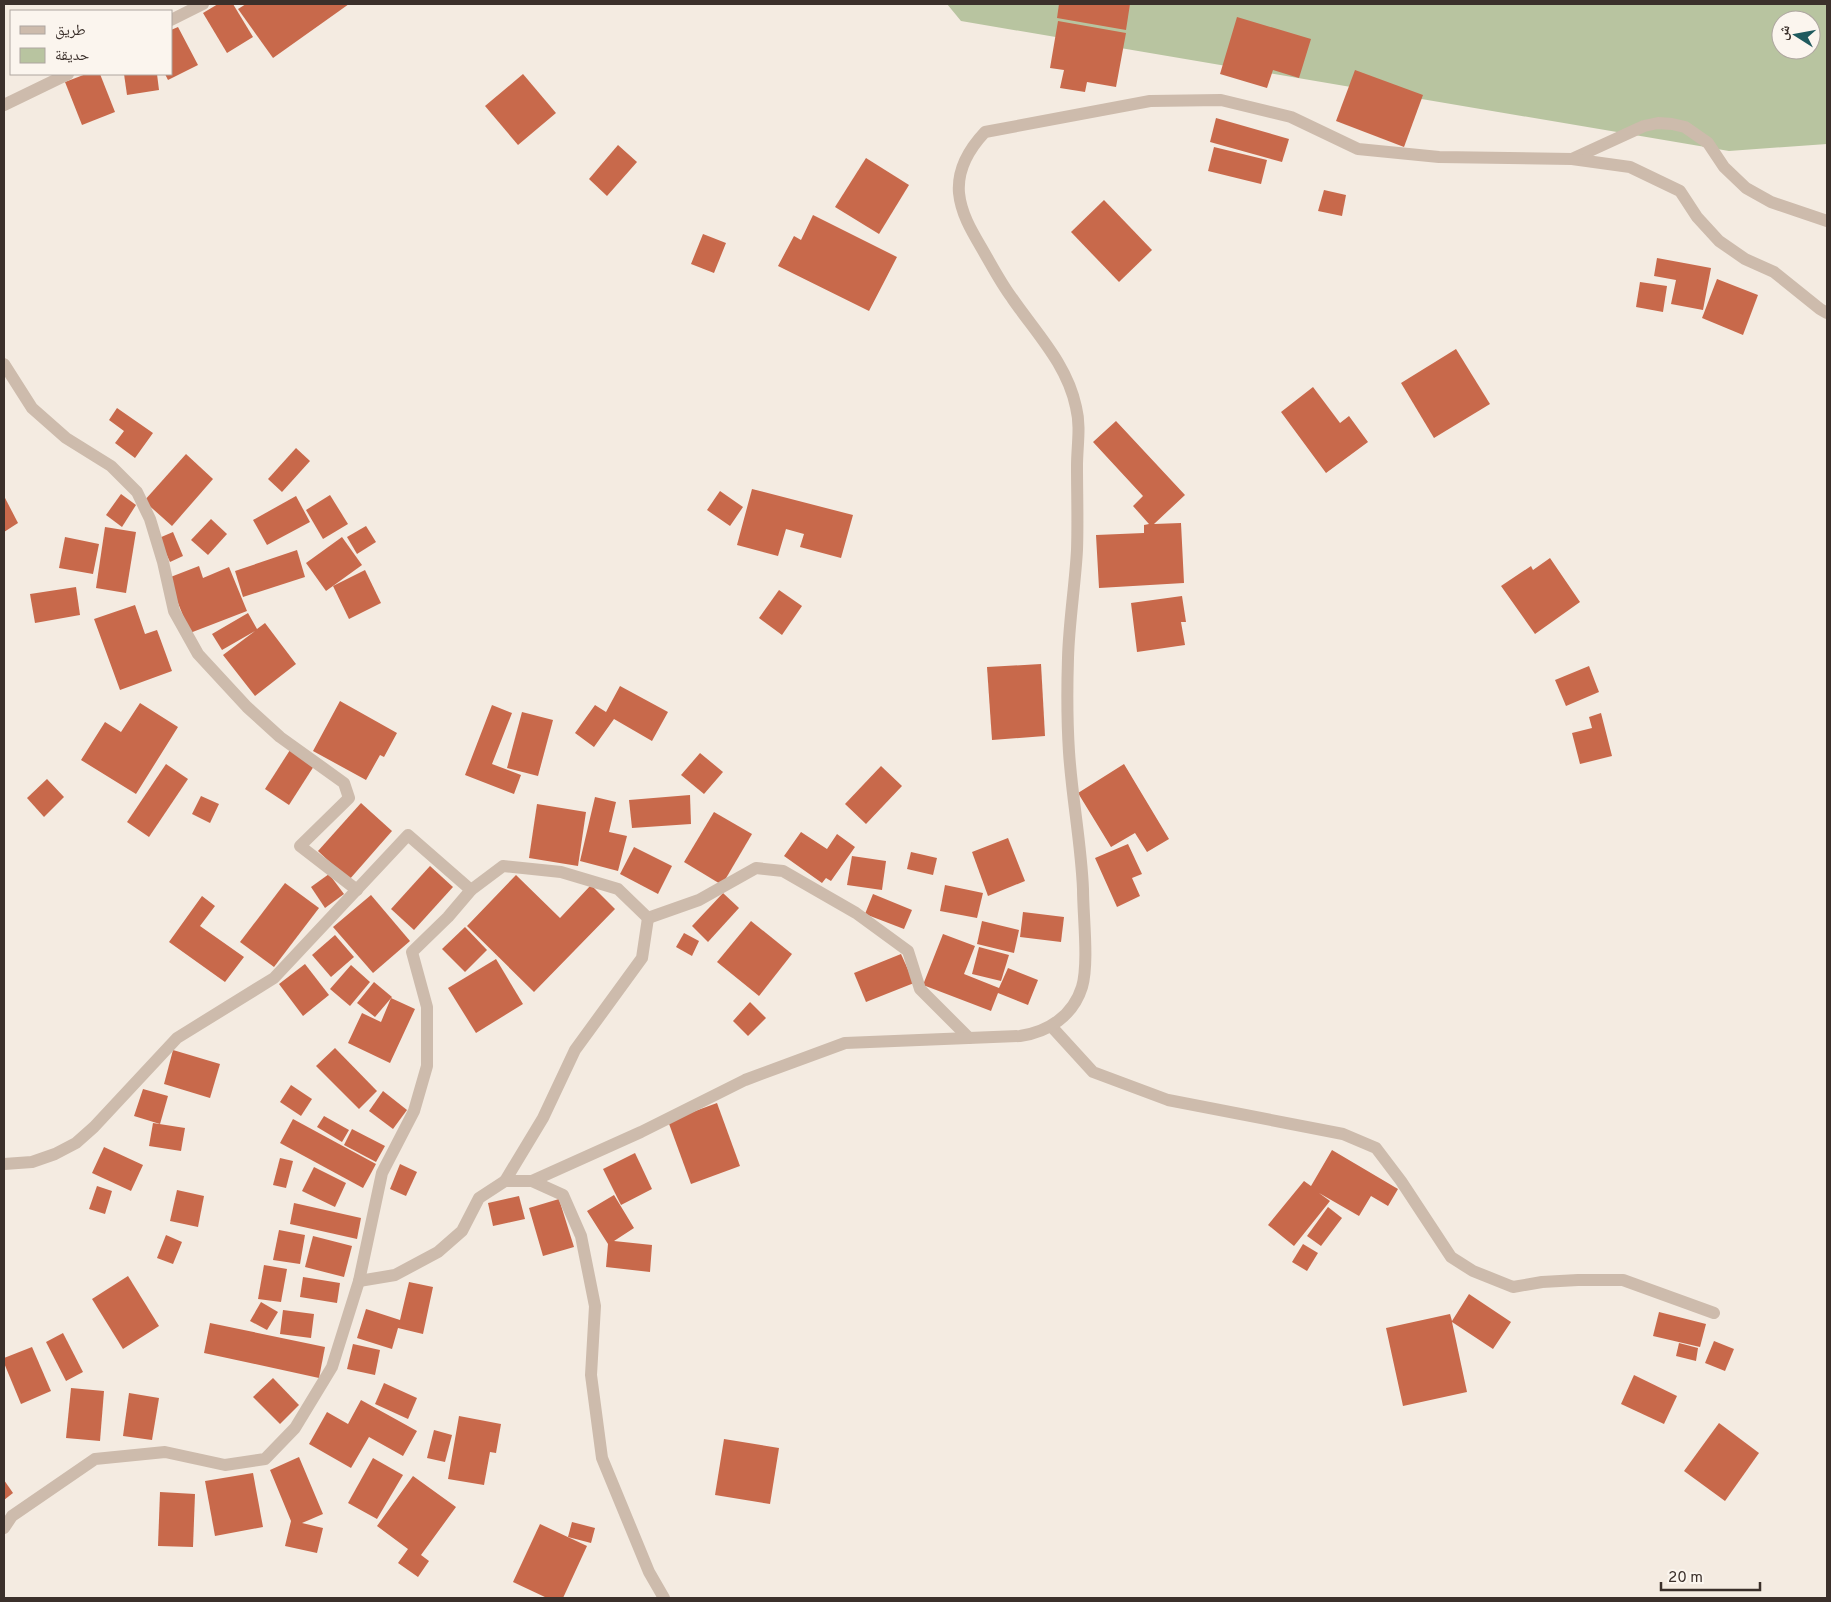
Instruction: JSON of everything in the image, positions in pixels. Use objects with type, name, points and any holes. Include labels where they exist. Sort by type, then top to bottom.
[{"type":"street","points":[[172,20],[203,4]]},
{"type":"street","points":[[4,105],[66,75]]},
{"type":"street","points":[[505,1181],[532,1180],[641,1132],[745,1080],[844,1043],[1036,1034],[1064,1016],[1074,1003],[1081,988],[1084,972],[1082,877],[1069,752],[1068,659],[1070,610],[1077,550],[1077,462],[1080,435],[1077,409],[1069,383],[1061,368],[1010,296],[968,225],[962,209],[959,192],[960,175],[965,159],[973,144],[985,132],[1150,100],[1221,100],[1291,117],[1358,149],[1440,157],[1572,159],[1630,167],[1680,190],[1697,217],[1719,241],[1745,259],[1774,272],[1827,313]]},
{"type":"street","points":[[1572,159],[1644,126],[1658,123],[1685,127],[1708,143],[1724,167],[1746,188],[1771,202],[1827,220]]},
{"type":"street","points":[[4,364],[32,408],[66,438],[111,466],[137,492],[150,519],[163,562],[174,610],[198,654],[246,707],[280,737],[344,783],[349,798],[300,846],[357,890]]},
{"type":"street","points":[[4,1164],[32,1162],[55,1154],[76,1143],[94,1127],[177,1038],[274,978],[408,835],[471,890]]},
{"type":"street","points":[[4,1528],[12,1516],[95,1459],[165,1452],[226,1465],[265,1459],[295,1428],[332,1367],[359,1281],[382,1173],[414,1111],[428,1066],[427,1007],[412,952],[471,890],[503,866],[561,872],[618,889],[648,918]]},
{"type":"street","points":[[648,918],[699,900],[756,868],[783,871],[856,913],[908,951],[920,989],[969,1038]]},
{"type":"street","points":[[359,1281],[395,1275],[438,1252],[462,1231],[479,1198],[505,1181],[543,1118],[575,1050],[642,958],[648,918]]},
{"type":"street","points":[[1051,1026],[1093,1072],[1126,1085],[1168,1100],[1343,1134],[1376,1148],[1402,1181],[1451,1257],[1473,1272],[1513,1286],[1578,1280],[1623,1280],[1714,1313]]},
{"type":"street","points":[[532,1180],[563,1195],[582,1236],[595,1306],[592,1375],[602,1458],[649,1572],[664,1598]]},
{"type":"green space","points":[[947,4],[1827,4],[1827,144],[1729,151],[961,21]]},
{"type":"building","points":[[218,4],[233,4],[253,37],[227,53],[203,13]]},
{"type":"building","points":[[246,4],[349,4],[273,58],[238,9]]},
{"type":"building","points":[[1059,4],[1130,4],[1126,30],[1057,18]]},
{"type":"building","points":[[1237,17],[1311,39],[1299,78],[1273,70],[1267,88],[1220,74]]},
{"type":"building","points":[[1058,21],[1126,33],[1116,87],[1087,82],[1085,92],[1060,88],[1064,70],[1050,68]]},
{"type":"building","points":[[178,27],[198,65],[168,80],[166,75],[172,75],[172,30]]},
{"type":"building","points":[[1355,70],[1423,95],[1404,147],[1336,121]]},
{"type":"building","points":[[523,74],[556,113],[518,145],[485,106]]},
{"type":"building","points":[[83,75],[100,75],[115,112],[82,125],[65,82]]},
{"type":"building","points":[[124,75],[157,75],[159,90],[127,95]]},
{"type":"building","points":[[1216,118],[1289,139],[1282,162],[1210,142]]},
{"type":"building","points":[[618,145],[637,162],[607,196],[589,179]]},
{"type":"building","points":[[1214,147],[1267,160],[1261,184],[1208,171]]},
{"type":"building","points":[[866,158],[909,185],[879,234],[835,207]]},
{"type":"building","points":[[1324,190],[1346,195],[1342,216],[1318,211]]},
{"type":"building","points":[[1104,200],[1152,250],[1119,282],[1071,232]]},
{"type":"building","points":[[813,215],[897,257],[869,311],[778,266],[794,236],[801,240]]},
{"type":"building","points":[[703,234],[726,243],[714,273],[691,264]]},
{"type":"building","points":[[1657,258],[1711,268],[1703,310],[1671,304],[1676,280],[1654,276]]},
{"type":"building","points":[[1717,279],[1758,295],[1743,335],[1702,318]]},
{"type":"building","points":[[1640,282],[1667,286],[1663,312],[1636,307]]},
{"type":"building","points":[[1456,349],[1490,404],[1434,438],[1401,383]]},
{"type":"building","points":[[1313,387],[1340,423],[1349,416],[1368,442],[1326,473],[1281,412]]},
{"type":"building","points":[[117,408],[153,433],[135,458],[115,443],[124,431],[109,420]]},
{"type":"building","points":[[1116,421],[1185,495],[1154,524],[1181,523],[1184,583],[1099,588],[1096,535],[1144,533],[1144,525],[1149,524],[1133,506],[1143,496],[1093,442]]},
{"type":"building","points":[[296,448],[310,461],[282,492],[268,479]]},
{"type":"building","points":[[186,454],[213,479],[172,526],[144,501]]},
{"type":"building","points":[[752,489],[853,515],[841,558],[800,547],[804,534],[786,529],[778,556],[737,545]]},
{"type":"building","points":[[720,491],[743,507],[730,526],[707,510]]},
{"type":"building","points":[[121,494],[136,505],[122,527],[106,515]]},
{"type":"building","points":[[330,495],[348,524],[323,539],[306,510]]},
{"type":"building","points":[[4,496],[18,523],[4,532]]},
{"type":"building","points":[[296,496],[310,522],[267,545],[253,520]]},
{"type":"building","points":[[211,519],[227,534],[208,555],[191,540]]},
{"type":"building","points":[[366,526],[376,542],[357,554],[347,537]]},
{"type":"building","points":[[105,527],[136,532],[126,593],[96,588]]},
{"type":"building","points":[[173,532],[183,556],[170,562],[159,538]]},
{"type":"building","points":[[65,537],[99,544],[93,574],[59,568]]},
{"type":"building","points":[[342,537],[362,565],[326,591],[306,563]]},
{"type":"building","points":[[297,550],[305,577],[243,597],[235,571]]},
{"type":"building","points":[[1550,558],[1580,602],[1535,634],[1501,586],[1531,566],[1533,570]]},
{"type":"building","points":[[199,566],[203,578],[229,567],[247,611],[190,633],[168,578]]},
{"type":"building","points":[[365,570],[381,603],[349,619],[333,586]]},
{"type":"building","points":[[76,587],[80,615],[35,623],[30,594]]},
{"type":"building","points":[[779,590],[802,606],[782,635],[759,618]]},
{"type":"building","points":[[1182,596],[1186,622],[1181,622],[1185,645],[1137,652],[1131,603]]},
{"type":"building","points":[[135,605],[145,634],[157,630],[172,671],[120,690],[94,619]]},
{"type":"building","points":[[248,613],[257,629],[265,623],[296,664],[255,696],[223,655],[255,631],[222,650],[212,634]]},
{"type":"building","points":[[1041,664],[1045,736],[992,740],[987,667]]},
{"type":"building","points":[[1589,666],[1599,692],[1566,706],[1555,680]]},
{"type":"building","points":[[620,686],[668,712],[652,741],[614,719],[594,747],[575,733],[595,705],[606,712]]},
{"type":"building","points":[[340,701],[397,733],[384,757],[380,755],[366,780],[313,751]]},
{"type":"building","points":[[140,703],[178,727],[136,794],[81,760],[105,722],[121,732]]},
{"type":"building","points":[[492,705],[512,713],[492,764],[521,775],[514,794],[465,775]]},
{"type":"building","points":[[522,712],[553,720],[538,776],[507,768]]},
{"type":"building","points":[[1601,713],[1612,756],[1580,764],[1572,733],[1592,728],[1589,717]]},
{"type":"building","points":[[290,750],[314,766],[289,805],[265,789]]},
{"type":"building","points":[[700,753],[723,772],[704,794],[681,775]]},
{"type":"building","points":[[166,764],[188,779],[149,837],[127,822]]},
{"type":"building","points":[[1124,764],[1169,839],[1147,852],[1135,833],[1111,847],[1078,793]]},
{"type":"building","points":[[881,766],[902,786],[866,824],[845,804]]},
{"type":"building","points":[[47,779],[64,797],[44,817],[27,798]]},
{"type":"building","points":[[690,795],[691,824],[632,828],[629,800]]},
{"type":"building","points":[[201,796],[219,804],[210,823],[192,814]]},
{"type":"building","points":[[595,797],[616,802],[609,832],[627,836],[618,871],[580,861]]},
{"type":"building","points":[[361,803],[392,831],[349,880],[318,851]]},
{"type":"building","points":[[537,804],[586,812],[578,866],[529,858]]},
{"type":"building","points":[[714,812],[752,834],[722,885],[684,862]]},
{"type":"building","points":[[801,832],[827,849],[837,834],[855,847],[831,881],[826,878],[822,883],[784,856]]},
{"type":"building","points":[[1008,838],[1025,881],[988,896],[972,852]]},
{"type":"building","points":[[1128,844],[1142,874],[1132,878],[1140,896],[1117,907],[1095,858]]},
{"type":"building","points":[[634,847],[672,866],[658,894],[620,874]]},
{"type":"building","points":[[911,852],[937,858],[933,875],[907,869]]},
{"type":"building","points":[[852,856],[886,861],[882,890],[847,885]]},
{"type":"building","points":[[430,866],[453,887],[414,930],[391,909]]},
{"type":"building","points":[[329,874],[344,894],[325,908],[311,887]]},
{"type":"building","points":[[516,875],[560,918],[591,885],[615,909],[534,992],[467,926]]},
{"type":"building","points":[[285,883],[319,908],[274,967],[240,942]]},
{"type":"building","points":[[945,885],[983,893],[977,918],[940,911]]},
{"type":"building","points":[[723,893],[739,908],[708,942],[692,926]]},
{"type":"building","points":[[873,894],[912,910],[904,929],[865,914]]},
{"type":"building","points":[[371,895],[410,941],[373,973],[333,927]]},
{"type":"building","points":[[202,896],[215,906],[200,926],[244,957],[225,982],[169,942]]},
{"type":"building","points":[[1023,912],[1064,917],[1061,942],[1020,937]]},
{"type":"building","points":[[751,921],[792,954],[759,996],[717,962]]},
{"type":"building","points":[[982,921],[1019,930],[1014,953],[977,944]]},
{"type":"building","points":[[465,927],[487,950],[465,972],[442,949]]},
{"type":"building","points":[[684,933],[699,941],[692,956],[676,947]]},
{"type":"building","points":[[943,934],[975,946],[964,974],[999,988],[1008,968],[1038,980],[1028,1005],[998,993],[991,1011],[923,985]]},
{"type":"building","points":[[335,935],[354,957],[331,977],[312,955]]},
{"type":"building","points":[[979,947],[1009,955],[1001,981],[972,974]]},
{"type":"building","points":[[901,954],[914,983],[866,1002],[854,973]]},
{"type":"building","points":[[496,959],[523,1004],[476,1033],[448,988]]},
{"type":"building","points":[[305,964],[329,995],[303,1016],[279,984]]},
{"type":"building","points":[[351,965],[370,982],[350,1006],[330,989]]},
{"type":"building","points":[[374,982],[392,997],[375,1017],[357,1003]]},
{"type":"building","points":[[391,998],[415,1009],[390,1063],[348,1043],[362,1013],[381,1022]]},
{"type":"building","points":[[750,1002],[766,1018],[748,1036],[733,1021]]},
{"type":"building","points":[[335,1048],[377,1091],[359,1109],[316,1066]]},
{"type":"building","points":[[173,1050],[220,1064],[210,1098],[164,1084]]},
{"type":"building","points":[[291,1085],[312,1099],[301,1116],[280,1102]]},
{"type":"building","points":[[143,1089],[168,1096],[160,1124],[134,1116]]},
{"type":"building","points":[[383,1091],[407,1110],[393,1129],[369,1111]]},
{"type":"building","points":[[717,1103],[740,1166],[691,1184],[668,1121]]},
{"type":"building","points":[[324,1116],[349,1130],[342,1142],[317,1127]]},
{"type":"building","points":[[293,1119],[376,1164],[363,1188],[280,1143]]},
{"type":"building","points":[[153,1123],[185,1128],[181,1151],[149,1146]]},
{"type":"building","points":[[352,1129],[385,1146],[376,1162],[344,1145]]},
{"type":"building","points":[[104,1147],[143,1165],[131,1191],[92,1173]]},
{"type":"building","points":[[1332,1150],[1398,1189],[1388,1206],[1371,1196],[1359,1216],[1319,1193],[1330,1201],[1294,1246],[1268,1225],[1304,1181],[1311,1186]]},
{"type":"building","points":[[635,1153],[652,1189],[621,1205],[603,1169]]},
{"type":"building","points":[[280,1158],[293,1161],[286,1188],[273,1185]]},
{"type":"building","points":[[400,1164],[417,1172],[406,1196],[390,1189]]},
{"type":"building","points":[[314,1167],[346,1183],[335,1207],[302,1191]]},
{"type":"building","points":[[97,1186],[112,1191],[105,1214],[89,1209]]},
{"type":"building","points":[[177,1190],[204,1196],[198,1227],[170,1221]]},
{"type":"building","points":[[614,1195],[634,1228],[614,1241],[652,1245],[650,1272],[606,1267],[608,1244],[587,1211]]},
{"type":"building","points":[[519,1196],[525,1219],[493,1226],[488,1203]]},
{"type":"building","points":[[559,1199],[574,1247],[543,1256],[529,1208]]},
{"type":"building","points":[[294,1203],[361,1218],[357,1239],[290,1224]]},
{"type":"building","points":[[1328,1207],[1342,1218],[1321,1246],[1307,1236]]},
{"type":"building","points":[[279,1230],[305,1235],[300,1264],[273,1260]]},
{"type":"building","points":[[166,1235],[182,1242],[173,1264],[157,1258]]},
{"type":"building","points":[[313,1236],[352,1246],[344,1277],[305,1267]]},
{"type":"building","points":[[1303,1244],[1318,1253],[1307,1271],[1292,1262]]},
{"type":"building","points":[[264,1265],[287,1269],[281,1302],[258,1299]]},
{"type":"building","points":[[128,1276],[159,1326],[123,1349],[92,1299]]},
{"type":"building","points":[[303,1277],[340,1283],[337,1303],[300,1297]]},
{"type":"building","points":[[409,1282],[433,1287],[423,1334],[398,1328],[392,1349],[357,1338],[366,1309],[400,1320]]},
{"type":"building","points":[[1469,1294],[1511,1322],[1493,1349],[1452,1322],[1467,1392],[1403,1406],[1386,1328],[1450,1314],[1452,1321]]},
{"type":"building","points":[[261,1302],[278,1312],[267,1330],[250,1321]]},
{"type":"building","points":[[283,1310],[314,1314],[311,1338],[280,1334]]},
{"type":"building","points":[[1659,1312],[1706,1324],[1700,1347],[1653,1336]]},
{"type":"building","points":[[210,1323],[325,1347],[319,1378],[204,1353]]},
{"type":"building","points":[[63,1333],[83,1372],[66,1381],[46,1342]]},
{"type":"building","points":[[1714,1341],[1734,1349],[1725,1371],[1705,1363]]},
{"type":"building","points":[[1679,1343],[1698,1348],[1696,1361],[1676,1356]]},
{"type":"building","points":[[353,1344],[380,1350],[375,1375],[347,1369]]},
{"type":"building","points":[[32,1347],[51,1391],[21,1404],[4,1363],[4,1358]]},
{"type":"building","points":[[1634,1375],[1677,1396],[1664,1424],[1621,1404]]},
{"type":"building","points":[[273,1378],[299,1405],[280,1424],[253,1397]]},
{"type":"building","points":[[384,1383],[417,1398],[408,1419],[375,1404]]},
{"type":"building","points":[[71,1388],[104,1391],[100,1441],[66,1438]]},
{"type":"building","points":[[129,1393],[159,1398],[152,1440],[123,1436]]},
{"type":"building","points":[[361,1400],[417,1431],[403,1456],[369,1437],[351,1468],[309,1444],[327,1412],[348,1424]]},
{"type":"building","points":[[459,1416],[501,1424],[496,1453],[490,1452],[484,1485],[448,1479]]},
{"type":"building","points":[[1719,1423],[1759,1453],[1725,1501],[1684,1471]]},
{"type":"building","points":[[434,1430],[452,1435],[445,1462],[427,1458]]},
{"type":"building","points":[[724,1439],[779,1448],[770,1504],[715,1495]]},
{"type":"building","points":[[299,1457],[323,1514],[302,1523],[323,1528],[317,1553],[285,1546],[291,1521],[270,1470]]},
{"type":"building","points":[[373,1458],[403,1475],[377,1519],[348,1503]]},
{"type":"building","points":[[253,1473],[263,1527],[215,1536],[205,1481]]},
{"type":"building","points":[[413,1476],[456,1507],[421,1555],[429,1561],[418,1577],[398,1563],[408,1549],[377,1526]]},
{"type":"building","points":[[4,1480],[13,1493],[4,1500]]},
{"type":"building","points":[[160,1492],[195,1494],[193,1547],[158,1546]]},
{"type":"building","points":[[572,1522],[595,1528],[591,1543],[568,1537]]},
{"type":"building","points":[[540,1524],[587,1546],[563,1598],[547,1598],[513,1582]]}]
